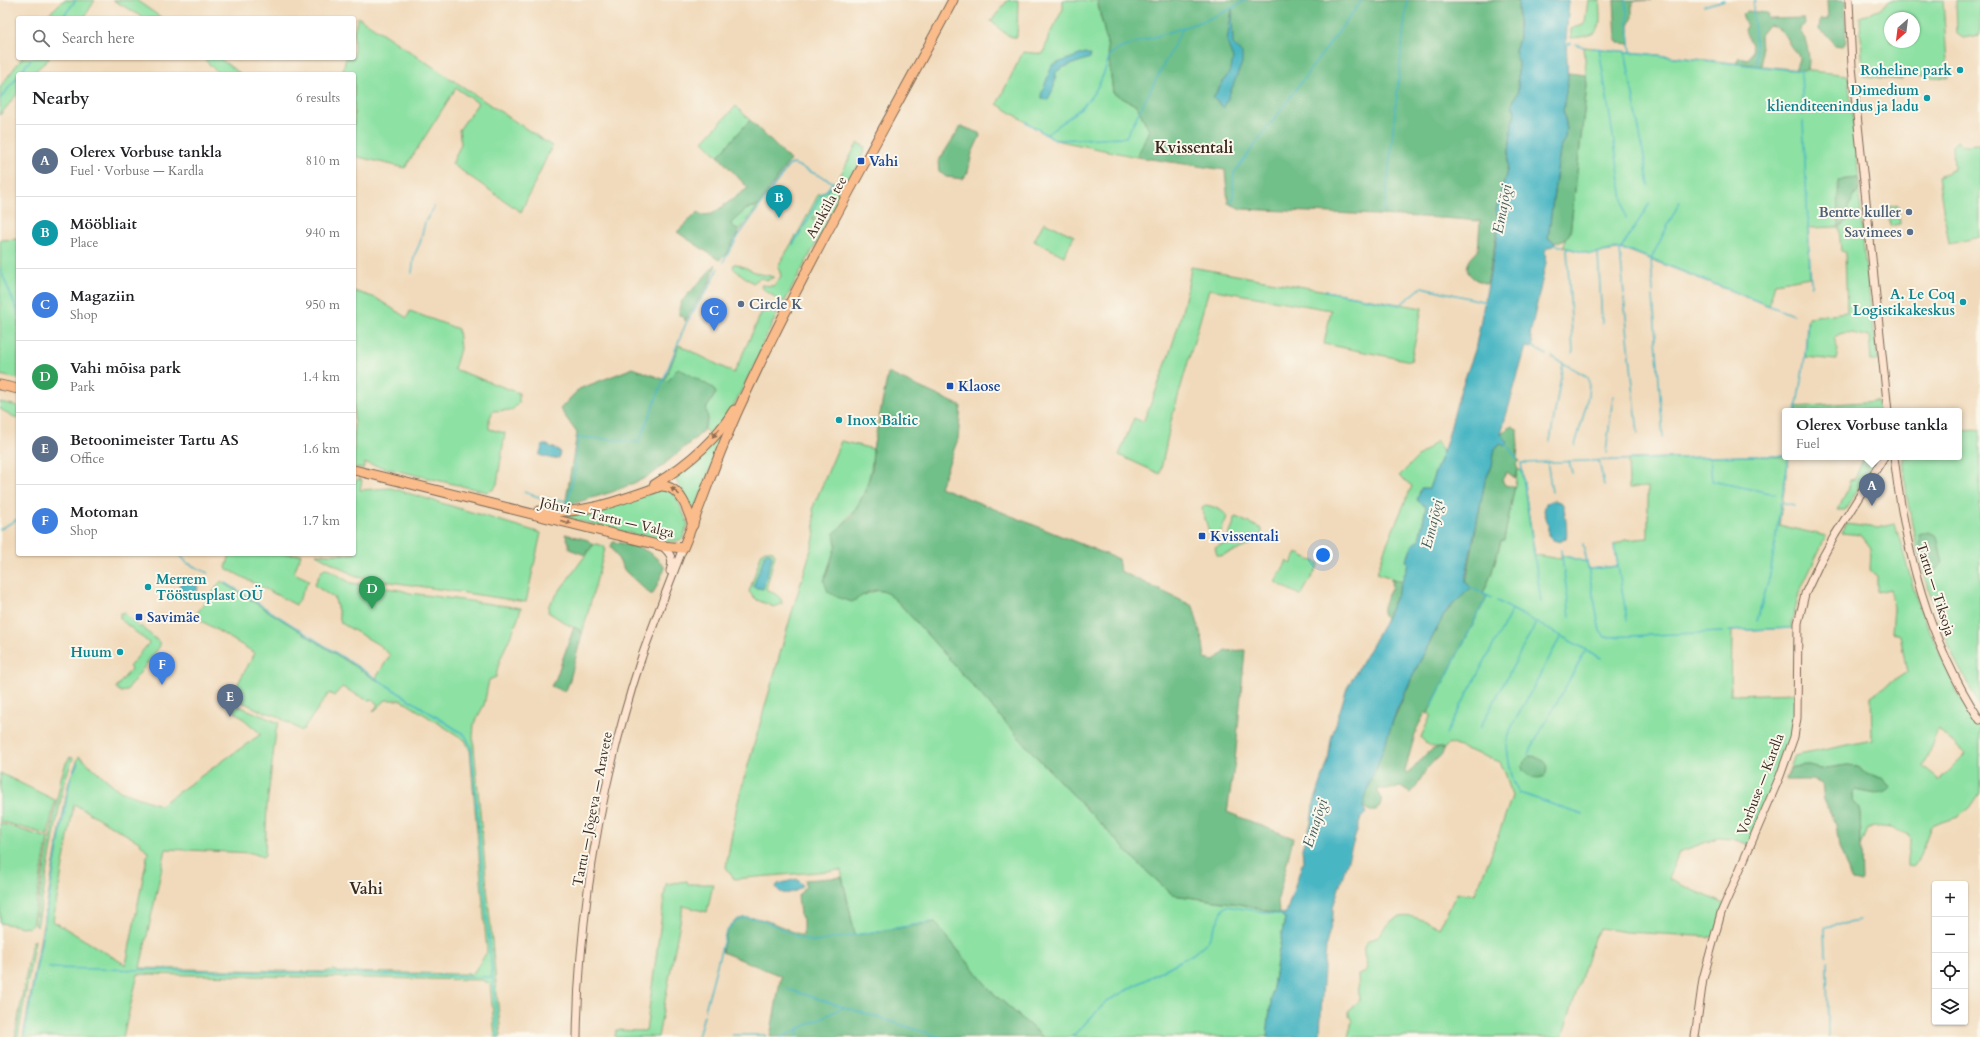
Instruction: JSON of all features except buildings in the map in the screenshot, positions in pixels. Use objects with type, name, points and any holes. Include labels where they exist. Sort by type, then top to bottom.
[{"type":"highway","name":"Aruküla tee","points":[[907,85],[919,55],[948,0]]},
{"type":"highway","name":"Aruküla tee","points":[[781,321],[953,0]]},
{"type":"highway","name":"Jõhvi — Tartu — Valga","points":[[356,470],[662,546],[683,548],[736,415],[781,321]]},
{"type":"highway","points":[[631,497],[672,474],[705,446],[732,414],[753,378]]},
{"type":"highway","points":[[0,384],[16,388]]},
{"type":"highway","points":[[501,506],[561,512],[612,504],[661,486],[667,486],[678,493],[690,515],[693,525]]},
{"type":"main road","points":[[1849,0],[1852,67],[1888,408]]},
{"type":"main road","name":"Vorbuse — Kardla","points":[[1696,1037],[1704,979],[1721,913],[1780,776],[1794,737],[1797,705],[1798,623],[1805,594],[1835,535],[1882,460]]},
{"type":"main road","name":"Tartu — Tiksoja","points":[[1894,460],[1902,518],[1918,586],[1942,650],[1980,720]]},
{"type":"main road","points":[[660,609],[659,601],[673,562],[670,553],[662,546]]},
{"type":"main road","name":"Tartu — Jõgeva — Aravete","points":[[577,1037],[582,946],[600,823],[612,761],[640,662],[683,548]]},
{"type":"green space","points":[[64,0],[95,0],[85,16],[46,16]]},
{"type":"green space","points":[[113,0],[136,0],[159,16],[141,16]]},
{"type":"green space","points":[[1008,0],[1018,0],[1017,37],[1010,36],[991,21]]},
{"type":"green space","points":[[1063,0],[1097,0],[1107,43],[1113,93],[1137,106],[1149,130],[1137,157],[1055,140],[997,104],[1023,52],[1043,54],[1049,35],[1063,9]]},
{"type":"green space","points":[[1097,0],[1518,0],[1519,39],[1515,50],[1518,64],[1518,91],[1513,104],[1515,112],[1512,123],[1507,171],[1496,210],[1499,223],[1487,284],[1474,279],[1468,272],[1467,267],[1472,257],[1478,251],[1480,221],[1242,209],[1228,203],[1225,170],[1137,157],[1149,130],[1137,106],[1113,93],[1107,43]]},
{"type":"green space","points":[[1588,0],[1600,0],[1600,23],[1598,28],[1595,32],[1587,36],[1571,38],[1571,29],[1583,25],[1585,22]]},
{"type":"green space","points":[[1614,0],[1652,0],[1634,1],[1632,3],[1632,19],[1629,26],[1630,44],[1618,43],[1616,40]]},
{"type":"green space","points":[[1827,0],[1845,0],[1846,39],[1845,44],[1842,46],[1834,45],[1831,39],[1819,30],[1820,20],[1828,19]]},
{"type":"green space","points":[[1890,0],[1943,0],[1948,78],[1902,75],[1902,80],[1863,76],[1860,17],[1879,10]]},
{"type":"green space","points":[[1956,0],[1980,0],[1980,35],[1963,38],[1957,34]]},
{"type":"green space","points":[[1747,11],[1767,13],[1768,19],[1804,18],[1805,24],[1800,28],[1808,51],[1809,63],[1807,71],[1795,70],[1799,59],[1798,54],[1780,30],[1768,25],[1760,35],[1762,66],[1736,63],[1739,57],[1747,59],[1751,56],[1753,48],[1745,30],[1747,26],[1742,16]]},
{"type":"green space","points":[[358,17],[552,146],[521,212],[452,164],[461,144],[459,130],[478,103],[456,88],[405,168],[356,156],[356,72],[342,72],[346,60],[356,60],[356,24]]},
{"type":"green space","points":[[1584,47],[1848,75],[1859,178],[1838,180],[1847,216],[1848,207],[1859,189],[1865,262],[1878,361],[1871,361],[1869,337],[1851,333],[1842,333],[1834,338],[1838,350],[1836,360],[1805,357],[1808,317],[1847,312],[1845,253],[1841,252],[1839,227],[1808,228],[1810,277],[1775,283],[1769,306],[1624,249],[1590,254],[1564,247],[1565,239],[1570,233],[1587,86]]},
{"type":"green space","points":[[20,60],[48,60],[34,72],[16,72],[16,95],[0,115],[0,87]]},
{"type":"green space","points":[[205,60],[222,60],[238,72],[217,72]]},
{"type":"green space","points":[[1568,73],[1586,75],[1587,86],[1570,233],[1565,239],[1555,243],[1548,238],[1561,145],[1565,139],[1566,124],[1563,110]]},
{"type":"green space","points":[[736,106],[750,120],[718,156],[703,141]]},
{"type":"green space","points":[[750,120],[790,160],[758,206],[748,208],[732,222],[731,225],[739,231],[726,255],[719,260],[677,232],[698,212],[702,215],[712,214],[748,188],[718,156]]},
{"type":"green space","points":[[961,126],[979,133],[980,136],[972,153],[968,172],[963,179],[946,177],[939,171],[938,162]]},
{"type":"green space","points":[[1957,141],[1962,145],[1980,144],[1980,237],[1949,244],[1938,177],[1954,169],[1953,145]]},
{"type":"green space","points":[[858,143],[865,147],[851,180],[833,212],[826,215],[813,217],[813,221],[826,219],[828,221],[785,301],[781,302],[761,287],[761,285],[773,286],[778,281],[781,276],[778,266],[802,226],[819,193],[822,194],[834,184]]},
{"type":"green space","points":[[1859,178],[1859,189],[1848,207],[1847,221],[1839,227],[1838,180]]},
{"type":"green space","points":[[1898,205],[1900,224],[1890,226],[1888,207]]},
{"type":"green space","points":[[758,206],[739,231],[730,225],[732,221],[742,212]]},
{"type":"green space","points":[[1044,222],[1074,236],[1064,256],[1034,241]]},
{"type":"green space","points":[[16,239],[16,379],[0,375],[0,240]]},
{"type":"green space","points":[[716,264],[710,282],[685,321],[684,317],[679,315],[681,302]]},
{"type":"green space","points":[[734,264],[757,273],[774,277],[768,280],[760,278],[753,283],[733,268]]},
{"type":"green space","points":[[1191,267],[1422,308],[1411,361],[1324,344],[1331,310],[1209,289],[1171,421],[1160,474],[1119,455],[1134,418],[1143,422],[1158,385],[1178,326]]},
{"type":"green space","points":[[356,292],[376,298],[407,318],[410,311],[458,329],[460,349],[454,369],[519,393],[519,403],[512,410],[493,411],[489,420],[489,429],[505,433],[497,484],[494,489],[487,492],[365,463],[363,469],[356,467]]},
{"type":"green space","points":[[769,304],[776,308],[777,314],[763,343],[758,358],[732,409],[711,436],[704,429],[708,419],[706,409],[716,393],[673,377],[668,381],[665,380],[679,345],[734,373],[765,305]]},
{"type":"green space","points":[[633,368],[668,381],[678,368],[713,388],[716,393],[706,409],[708,419],[704,429],[698,436],[655,472],[641,480],[612,492],[565,506],[577,433],[560,409],[579,389]]},
{"type":"green space","points":[[888,373],[961,406],[958,439],[940,487],[1118,559],[1120,571],[1193,606],[1203,643],[1205,659],[1214,661],[1226,651],[1245,650],[1235,761],[1227,812],[1293,838],[1278,899],[1279,914],[1245,905],[1173,895],[1143,868],[1031,751],[899,603],[886,593],[876,590],[871,591],[852,602],[839,598],[828,592],[824,581],[836,545],[834,533],[852,516],[864,494],[872,469],[873,449]]},
{"type":"green space","points":[[1877,401],[1878,408],[1797,408]]},
{"type":"green space","points":[[0,402],[16,406],[16,418],[0,409]]},
{"type":"green space","points":[[1512,426],[1517,429],[1517,458],[1519,461],[1516,464],[1518,470],[1515,478],[1507,472],[1502,480],[1505,485],[1514,487],[1514,491],[1504,540],[1501,541],[1491,575],[1483,594],[1487,596],[1428,713],[1425,713],[1417,728],[1405,770],[1406,773],[1413,769],[1428,752],[1440,747],[1444,749],[1441,756],[1428,767],[1410,793],[1399,786],[1392,789],[1378,789],[1381,797],[1380,804],[1376,811],[1370,811],[1363,807],[1372,774],[1376,770],[1386,737],[1416,669],[1444,615],[1458,599],[1466,582],[1485,481],[1492,466],[1495,448],[1500,444],[1501,433]]},
{"type":"green space","points":[[1980,430],[1980,707],[1954,658],[1929,590],[1915,540],[1907,498],[1903,460],[1962,460],[1962,431]]},
{"type":"green space","points":[[719,436],[722,438],[695,510],[693,511],[674,477]]},
{"type":"green space","points":[[841,441],[873,449],[872,462],[863,496],[851,514],[834,533],[836,545],[824,581],[864,595],[876,591],[887,593],[899,603],[1031,751],[1143,868],[1173,895],[1245,905],[1279,914],[1285,918],[1274,977],[1267,1037],[1043,1037],[992,992],[935,922],[855,935],[841,870],[734,879],[726,867],[737,805],[813,543],[815,532],[813,507]]},
{"type":"green space","points":[[1437,441],[1443,452],[1429,488],[1425,489],[1417,500],[1426,507],[1419,540],[1413,544],[1406,561],[1408,564],[1402,582],[1377,573],[1385,548],[1412,486],[1399,476],[1423,452]]},
{"type":"green space","points":[[1744,456],[1782,457],[1782,460],[1789,460],[1779,525],[1826,536],[1799,593],[1791,628],[1732,631],[1731,695],[1797,693],[1794,737],[1750,845],[1732,839],[1718,838],[1679,852],[1668,879],[1725,904],[1715,937],[1626,932],[1600,928],[1594,938],[1562,1037],[1348,1037],[1352,1021],[1349,1015],[1349,1010],[1359,1001],[1358,975],[1364,973],[1367,967],[1364,950],[1365,945],[1368,941],[1378,936],[1393,920],[1399,917],[1404,916],[1417,918],[1439,928],[1457,893],[1475,894],[1493,850],[1512,796],[1505,772],[1500,762],[1449,743],[1444,749],[1432,746],[1427,744],[1421,737],[1431,715],[1428,713],[1487,597],[1483,594],[1491,575],[1501,541],[1504,539],[1518,470],[1522,470],[1535,555],[1562,559],[1561,555],[1587,562],[1589,569],[1618,566],[1614,545],[1625,540],[1648,538],[1648,487],[1629,488],[1628,459]]},
{"type":"green space","points":[[1863,460],[1877,460],[1845,510],[1837,510],[1846,494],[1850,480],[1855,479]]},
{"type":"green space","points":[[358,479],[362,480],[360,490],[391,488],[541,533],[526,602],[357,577],[320,556],[356,556],[356,481]]},
{"type":"green space","points":[[662,489],[675,494],[688,524],[683,538],[677,541],[666,542],[563,517],[606,509]]},
{"type":"green space","points":[[1205,505],[1218,509],[1227,517],[1218,539],[1211,538],[1202,509]]},
{"type":"green space","points":[[1236,517],[1262,529],[1262,533],[1249,545],[1220,556],[1217,555],[1215,548],[1225,544],[1233,526],[1234,518]]},
{"type":"green space","points":[[1846,524],[1878,528],[1895,524],[1919,607],[1958,694],[1980,728],[1980,793],[1970,808],[1958,817],[1931,826],[1917,862],[1913,867],[1908,866],[1910,843],[1909,835],[1891,828],[1873,826],[1868,829],[1861,846],[1860,808],[1852,799],[1854,790],[1875,794],[1884,779],[1863,772],[1858,766],[1847,765],[1820,769],[1805,765],[1790,768],[1794,756],[1872,740],[1871,696],[1907,672],[1900,635],[1892,632],[1894,608],[1890,589],[1877,592],[1877,576],[1870,571],[1871,548],[1861,535],[1841,533]],"holes":[[[1938,729],[1965,754],[1939,780],[1923,767]]]},
{"type":"green space","points":[[1929,532],[1937,536],[1943,563],[1936,570],[1930,568],[1923,562],[1920,552],[1919,535]]},
{"type":"green space","points":[[565,534],[588,540],[593,545],[585,555],[569,549],[569,543]]},
{"type":"green space","points":[[613,542],[636,546],[649,552],[665,568],[653,594],[650,594],[625,571],[611,546]]},
{"type":"green space","points":[[597,544],[604,546],[605,549],[582,634],[580,630],[570,626],[548,612],[549,605],[593,545]]},
{"type":"green space","points":[[765,550],[773,551],[775,555],[766,589],[779,596],[782,601],[782,604],[774,607],[757,600],[749,592],[762,552]]},
{"type":"green space","points":[[1297,553],[1319,564],[1301,596],[1275,582],[1287,561],[1291,564]]},
{"type":"green space","points":[[229,556],[300,556],[294,573],[309,580],[296,605],[226,568]]},
{"type":"green space","points":[[326,568],[351,583],[400,590],[410,593],[521,608],[519,617],[500,659],[496,677],[489,680],[484,705],[474,724],[473,737],[501,1037],[495,1037],[490,984],[482,980],[138,974],[123,1037],[23,1037],[68,785],[79,756],[120,791],[160,805],[261,734],[225,703],[227,701],[279,723],[276,731],[267,805],[265,855],[263,857],[252,853],[166,849],[140,968],[325,972],[333,970],[338,972],[470,974],[474,972],[487,952],[470,750],[465,740],[401,700],[386,700],[373,712],[378,704],[342,687],[334,696],[329,693],[302,731],[275,715],[259,710],[232,697],[234,694],[229,689],[237,685],[255,653],[200,620],[197,613],[221,581],[378,681],[376,678],[390,655],[379,645],[341,623],[335,599],[314,585],[323,569]],"holes":[[[74,804],[139,842],[148,852],[126,965],[53,921]]]},
{"type":"green space","points":[[1391,579],[1402,582],[1386,619],[1383,608],[1391,589]]},
{"type":"green space","points":[[120,613],[125,613],[140,628],[141,626],[159,642],[160,646],[126,691],[121,692],[116,688],[131,669],[129,667],[149,643],[120,619]]},
{"type":"green space","points":[[574,627],[580,630],[582,634],[569,683],[566,690],[562,691],[551,686],[556,678]]},
{"type":"green space","points":[[1529,756],[1535,756],[1545,761],[1548,767],[1545,776],[1539,778],[1533,777],[1523,771],[1522,766]]},
{"type":"green space","points":[[70,757],[73,758],[64,782],[37,927],[35,925],[35,919],[61,778],[66,763]]},
{"type":"green space","points":[[1805,765],[1820,769],[1847,765],[1858,766],[1863,772],[1884,779],[1890,788],[1878,794],[1854,790],[1852,799],[1860,808],[1862,883],[1852,881],[1839,847],[1836,824],[1824,800],[1822,784],[1813,780],[1786,780],[1790,768]]},
{"type":"green space","points":[[0,773],[55,800],[48,835],[0,821]]},
{"type":"green space","points":[[0,823],[48,838],[32,925],[29,928],[0,923]]},
{"type":"green space","points":[[842,877],[855,935],[935,922],[992,992],[1043,1037],[770,1037],[781,976],[722,952],[729,928],[735,921],[744,918],[754,918],[775,924],[803,936],[803,919],[800,915],[798,896],[806,886],[805,880]]},
{"type":"green space","points":[[687,881],[688,884],[713,884],[707,912],[683,906],[658,1037],[615,1037],[616,1030],[646,1031],[666,884]]},
{"type":"green space","points":[[35,940],[18,1037],[15,1037],[32,942]]},
{"type":"water","name":"Emajõgi","points":[[1518,0],[1569,0],[1566,41],[1568,79],[1563,110],[1566,124],[1565,139],[1561,145],[1548,238],[1555,243],[1554,246],[1548,247],[1545,251],[1546,263],[1530,335],[1533,344],[1531,348],[1526,347],[1501,433],[1508,443],[1505,446],[1500,444],[1495,448],[1492,466],[1485,481],[1466,575],[1466,582],[1471,588],[1449,608],[1444,615],[1396,712],[1376,770],[1372,774],[1363,807],[1366,813],[1361,818],[1333,907],[1333,919],[1326,947],[1320,1037],[1267,1037],[1274,977],[1285,918],[1279,914],[1286,913],[1303,861],[1302,848],[1311,823],[1313,806],[1328,761],[1331,739],[1347,688],[1384,623],[1399,590],[1408,564],[1406,561],[1413,544],[1419,540],[1426,507],[1417,500],[1421,488],[1429,488],[1447,441],[1459,395],[1475,350],[1497,238],[1499,223],[1496,210],[1507,171],[1512,123],[1515,112],[1512,104],[1518,91],[1518,64],[1515,50],[1519,39]]},
{"type":"water","points":[[1232,9],[1233,44],[1242,54],[1242,63],[1224,108],[1213,98],[1231,69],[1233,59],[1227,42]]},
{"type":"water","points":[[1085,53],[1091,55],[1090,58],[1062,68],[1056,72],[1054,87],[1048,100],[1042,99],[1041,95],[1052,65]]},
{"type":"water","points":[[543,445],[547,445],[560,451],[559,458],[553,459],[539,455]]},
{"type":"water","points":[[1554,500],[1562,503],[1565,515],[1567,536],[1560,542],[1553,540],[1548,535],[1548,524],[1544,511],[1546,503]]},
{"type":"water","points":[[766,552],[771,554],[772,557],[763,589],[753,587]]},
{"type":"water","points":[[185,579],[195,583],[198,588],[194,597],[186,596],[179,588],[180,584]]},
{"type":"water","points":[[797,879],[802,884],[802,887],[795,891],[784,893],[778,890],[776,886],[778,884]]},
{"type":"waterway","points":[[64,16],[76,0]]},
{"type":"waterway","points":[[1046,135],[1075,113],[1093,94],[1102,78],[1110,54],[1121,48],[1214,17],[1246,0]]},
{"type":"waterway","points":[[1232,203],[1234,173],[1362,0]]},
{"type":"waterway","points":[[1384,214],[1407,0]]},
{"type":"waterway","points":[[1626,0],[1631,52]]},
{"type":"waterway","points":[[1704,6],[1724,0]]},
{"type":"waterway","points":[[1756,0],[1754,1],[1753,5],[1757,66]]},
{"type":"waterway","points":[[1026,122],[1055,140],[1126,137],[1183,28]]},
{"type":"waterway","points":[[1565,45],[1571,43]]},
{"type":"waterway","points":[[1575,44],[1584,47]]},
{"type":"waterway","points":[[1593,48],[1801,71],[1803,115]]},
{"type":"waterway","points":[[1599,48],[1626,218]]},
{"type":"waterway","points":[[1625,51],[1649,185]]},
{"type":"waterway","points":[[21,72],[30,60]]},
{"type":"waterway","points":[[0,99],[16,79]]},
{"type":"waterway","points":[[1803,121],[1811,286]]},
{"type":"waterway","points":[[723,262],[739,235],[789,165],[794,164],[837,184],[847,180]]},
{"type":"waterway","points":[[793,244],[822,193],[827,190],[832,183]]},
{"type":"waterway","points":[[1653,292],[1651,259],[1680,201]]},
{"type":"waterway","points":[[1624,294],[1620,250],[1650,203]]},
{"type":"waterway","points":[[412,273],[414,256],[420,243],[425,222],[434,207]]},
{"type":"waterway","points":[[1554,245],[1562,246]]},
{"type":"waterway","points":[[1573,353],[1567,248],[1590,254],[1617,249],[1631,251],[1793,315]]},
{"type":"waterway","points":[[1598,253],[1602,323]]},
{"type":"waterway","points":[[524,492],[542,498],[568,501],[575,469],[578,437],[639,442],[686,323],[712,282],[718,268]]},
{"type":"waterway","points":[[0,269],[16,307]]},
{"type":"waterway","points":[[1325,291],[1400,305],[1422,287],[1486,302]]},
{"type":"waterway","points":[[1653,296],[1663,437]]},
{"type":"waterway","points":[[1624,298],[1638,434]]},
{"type":"waterway","points":[[1796,408],[1805,357],[1807,322]]},
{"type":"waterway","points":[[1531,346],[1547,355]]},
{"type":"waterway","points":[[1552,357],[1588,377],[1589,384],[1587,402],[1575,446]]},
{"type":"waterway","points":[[1550,441],[1563,364]]},
{"type":"waterway","points":[[1606,453],[1613,396]]},
{"type":"waterway","points":[[1506,444],[1517,459]]},
{"type":"waterway","points":[[1541,602],[1521,463],[1782,456]]},
{"type":"waterway","points":[[1710,457],[1712,481],[1775,494]]},
{"type":"waterway","points":[[1782,497],[1788,460]]},
{"type":"waterway","points":[[1547,461],[1552,492]]},
{"type":"waterway","points":[[1569,461],[1572,473]]},
{"type":"waterway","points":[[1599,461],[1604,485]]},
{"type":"waterway","points":[[1757,621],[1770,575],[1781,502],[1794,505]]},
{"type":"waterway","points":[[0,529],[16,520]]},
{"type":"waterway","points":[[1583,544],[1587,562]]},
{"type":"waterway","points":[[1614,545],[1618,566]]},
{"type":"waterway","points":[[1561,550],[1570,616]]},
{"type":"waterway","points":[[1561,555],[1587,562],[1600,631],[1605,637],[1722,632]]},
{"type":"waterway","points":[[181,556],[187,563],[208,573]]},
{"type":"waterway","points":[[1589,569],[1618,566],[1627,620]]},
{"type":"waterway","points":[[226,583],[465,735],[471,746],[498,1037]]},
{"type":"waterway","points":[[1470,587],[1492,598]]},
{"type":"waterway","points":[[1431,707],[1487,596]]},
{"type":"waterway","points":[[1497,601],[1601,658]]},
{"type":"waterway","points":[[1446,734],[1512,610]]},
{"type":"waterway","points":[[1480,728],[1536,623]]},
{"type":"waterway","points":[[1729,631],[1791,628]]},
{"type":"waterway","points":[[1561,636],[1509,732],[1507,745],[1509,763],[1514,781],[1520,793],[1583,815]]},
{"type":"waterway","points":[[1528,754],[1586,650]]},
{"type":"waterway","points":[[24,1037],[68,791],[71,776],[78,763]]},
{"type":"waterway","points":[[1072,1037],[1107,1001],[1193,954],[1208,941],[1224,908],[1227,906],[1281,915]]},
{"type":"waterway","points":[[705,1010],[725,935],[734,923],[744,918],[755,918],[767,922],[791,934],[815,942],[931,922]]},
{"type":"waterway","points":[[1826,956],[1825,927],[1859,921]]},
{"type":"waterway","points":[[1827,961],[1828,1037]]},
{"type":"waterway","points":[[49,968],[491,977]]},
{"type":"waterway","points":[[787,989],[940,1037]]},
{"type":"waterway","points":[[782,1037],[844,1007]]},
{"type":"waterway","points":[[698,1037],[704,1015]]},
{"type":"waterway","points":[[797,1037],[800,1027]]},
{"type":"waterway","points":[[732,1035],[765,1035],[765,1037]]},
{"type":"place","name":"Roheline park","points":[[1960,70]]},
{"type":"place","name":"Dimedium klienditeenindus ja ladu","points":[[1927,98]]},
{"type":"place","name":"Vahi","points":[[861,161]]},
{"type":"place","name":"Bentte kuller","points":[[1909,212]]},
{"type":"place","name":"Mööbliait","points":[[779,218]]},
{"type":"place","name":"Savimees","points":[[1910,232]]},
{"type":"place","name":"A. Le Coq Logistikakeskus","points":[[1963,302]]},
{"type":"place","name":"Circle K","points":[[741,304]]},
{"type":"place","name":"Magaziin","points":[[714,331]]},
{"type":"place","name":"Klaose","points":[[950,386]]},
{"type":"place","name":"Inox Baltic","points":[[839,420]]},
{"type":"place","name":"Olerex Vorbuse tankla","points":[[1872,506]]},
{"type":"place","name":"Kvissentali","points":[[1202,536]]},
{"type":"place","name":"Merrem Tööstusplast OÜ","points":[[148,587]]},
{"type":"place","name":"Vahi mõisa park","points":[[372,609]]},
{"type":"place","name":"Savimäe","points":[[139,617]]},
{"type":"place","name":"Huum","points":[[120,652]]},
{"type":"place","name":"Motoman","points":[[162,685]]},
{"type":"place","name":"Betoonimeister Tartu AS","points":[[230,717]]},
{"type":"district","name":"Kvissentali","points":[[1194,147]]},
{"type":"district","name":"Vahi","points":[[366,888]]}]
